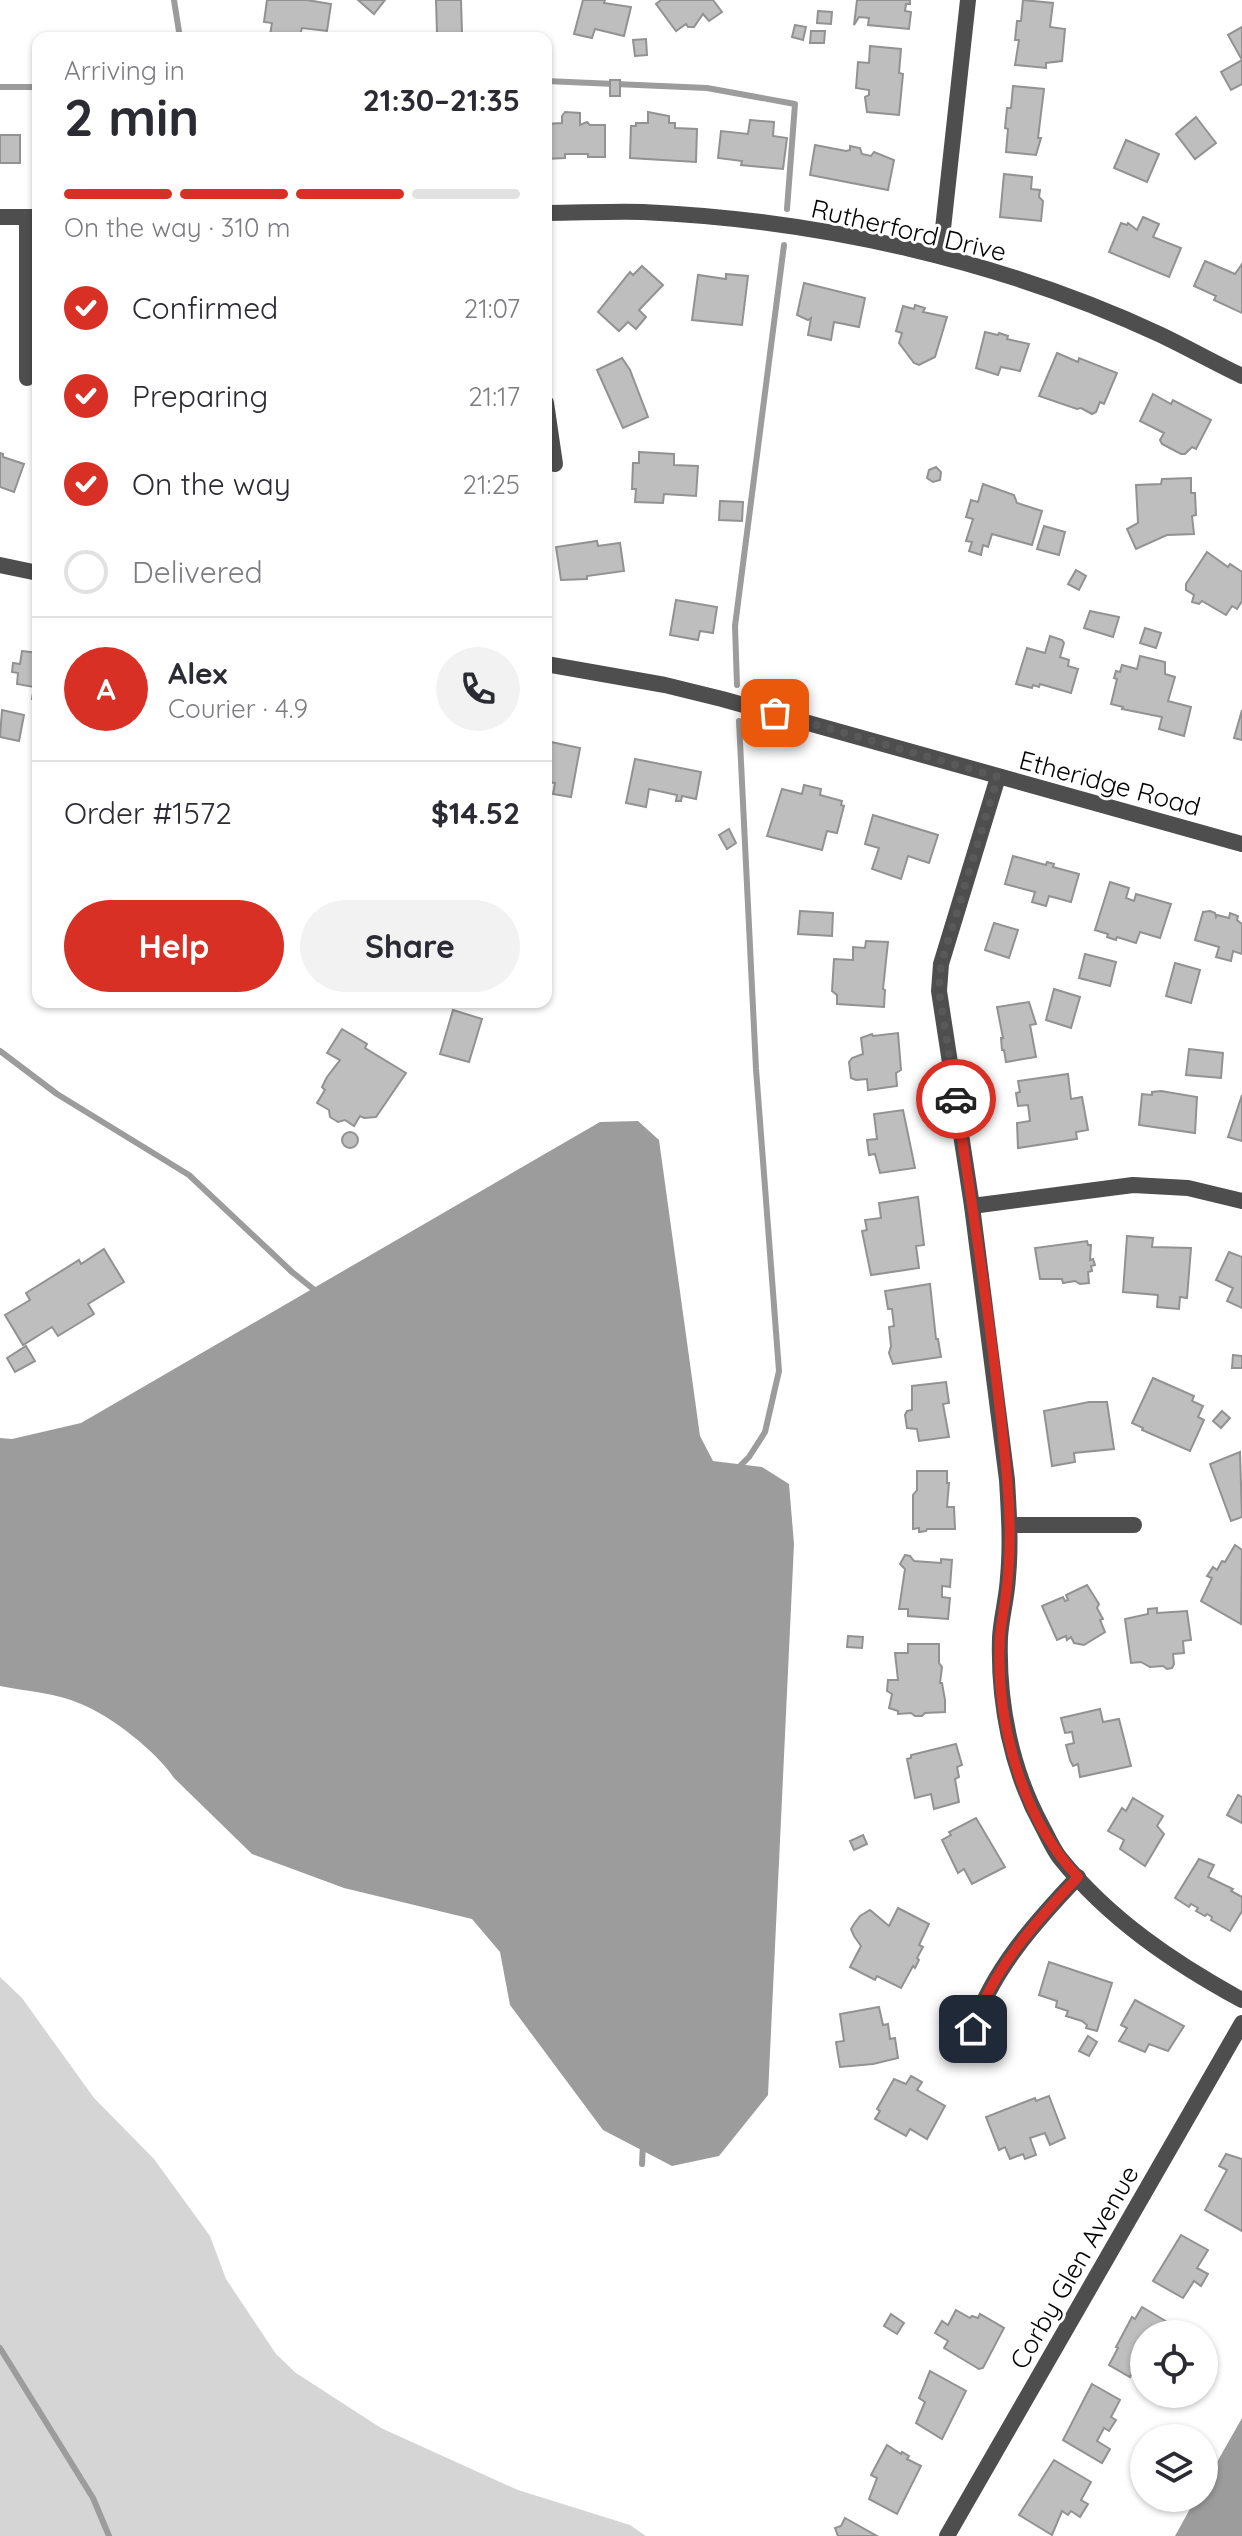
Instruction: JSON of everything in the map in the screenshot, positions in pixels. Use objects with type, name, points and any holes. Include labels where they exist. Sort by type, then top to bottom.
[{"type":"street","points":[[940,256],[968,0]]},
{"type":"street","name":"Rutherford Drive","points":[[552,213],[641,212],[745,221],[824,231],[940,256],[1095,308],[1160,335],[1242,376]]},
{"type":"street","points":[[0,217],[32,217]]},
{"type":"street","points":[[27,378],[32,244]]},
{"type":"street","points":[[552,444],[555,464]]},
{"type":"street","points":[[0,565],[32,572]]},
{"type":"street","name":"Etheridge Road","points":[[552,665],[665,685],[722,699],[1242,844]]},
{"type":"street","points":[[998,777],[948,939],[939,991],[1003,1439],[1010,1525],[1008,1578],[1000,1636],[1001,1693],[1009,1736],[1031,1805],[1058,1856],[1142,1936],[1189,1971],[1242,2000]]},
{"type":"street","points":[[972,1206],[1133,1185],[1188,1188],[1242,1201]]},
{"type":"street","points":[[1010,1525],[1134,1525]]},
{"type":"street","points":[[973,2029],[980,2007],[1018,1948],[1046,1911],[1078,1877]]},
{"type":"street","name":"Corby Glen Avenue","points":[[947,2536],[1242,2023]]},
{"type":"shaded area","points":[[638,1121],[659,1140],[700,1436],[713,1461],[762,1467],[789,1484],[794,1544],[768,2095],[719,2156],[672,2166],[603,2130],[510,2005],[500,1952],[472,1919],[344,1888],[252,1854],[145,1746],[119,1726],[72,1700],[0,1686],[0,1438],[12,1439],[81,1423],[600,1122]]},
{"type":"shaded area","points":[[0,1977],[22,1998],[94,2098],[154,2159],[210,2236],[226,2279],[276,2354],[296,2373],[381,2428],[518,2490],[630,2525],[646,2536],[0,2536]]},
{"type":"shaded area","points":[[1242,2418],[1242,2536],[1175,2536],[1188,2512],[1218,2512],[1218,2460]]},
{"type":"building","points":[[267,0],[307,0],[331,4],[327,31],[302,28],[301,32],[270,32],[272,23],[264,22]]},
{"type":"building","points":[[358,0],[385,0],[374,14]]},
{"type":"building","points":[[436,0],[461,0],[462,32],[437,32]]},
{"type":"building","points":[[583,0],[605,0],[604,3],[631,7],[624,36],[595,29],[592,38],[574,34]]},
{"type":"building","points":[[661,0],[713,0],[722,12],[709,21],[703,14],[694,27],[686,24],[676,31],[656,4]]},
{"type":"building","points":[[857,0],[910,0],[905,11],[911,12],[909,29],[868,25],[869,18],[859,17],[854,25]]},
{"type":"building","points":[[1023,0],[1053,3],[1050,27],[1065,29],[1062,61],[1046,63],[1046,68],[1015,65],[1019,40],[1015,40],[1017,21],[1021,21]]},
{"type":"building","points":[[818,11],[832,12],[831,24],[817,23]]},
{"type":"building","points":[[795,25],[806,27],[803,40],[792,37]]},
{"type":"building","points":[[1242,27],[1242,60],[1228,35]]},
{"type":"building","points":[[811,31],[825,31],[824,43],[810,43]]},
{"type":"building","points":[[646,39],[647,55],[635,56],[633,40]]},
{"type":"building","points":[[870,46],[901,49],[899,73],[903,74],[899,115],[867,112],[865,97],[869,95],[869,90],[856,88],[858,62],[869,63]]},
{"type":"building","points":[[1242,60],[1242,84],[1231,90],[1221,72]]},
{"type":"building","points":[[610,80],[620,80],[620,96],[610,96]]},
{"type":"building","points":[[1013,86],[1044,89],[1038,138],[1041,138],[1036,155],[1006,152],[1007,108],[1011,108]]},
{"type":"building","points":[[565,112],[580,113],[580,125],[587,122],[590,125],[605,125],[605,157],[565,154],[565,158],[552,159],[552,124],[562,123]]},
{"type":"building","points":[[648,112],[669,116],[669,123],[675,123],[675,128],[697,129],[696,162],[630,158],[631,126],[648,123]]},
{"type":"building","points":[[1196,117],[1216,143],[1195,159],[1176,134]]},
{"type":"building","points":[[750,120],[774,122],[773,136],[787,138],[783,169],[741,165],[742,161],[718,158],[721,131],[748,134]]},
{"type":"building","points":[[0,135],[20,135],[20,163],[0,163]]},
{"type":"building","points":[[1126,140],[1159,154],[1147,182],[1114,168]]},
{"type":"building","points":[[815,145],[846,151],[850,150],[850,146],[860,148],[862,154],[871,156],[874,152],[894,160],[888,190],[810,175]]},
{"type":"building","points":[[1004,174],[1032,177],[1031,189],[1040,190],[1039,197],[1043,201],[1041,221],[1000,217]]},
{"type":"building","points":[[1143,217],[1159,224],[1153,237],[1181,248],[1169,277],[1109,252],[1121,223],[1128,223],[1137,230]]},
{"type":"building","points":[[1205,261],[1235,274],[1242,264],[1242,313],[1194,286]]},
{"type":"building","points":[[642,266],[663,285],[639,310],[646,317],[636,329],[628,322],[619,331],[598,312],[630,272],[633,275]]},
{"type":"building","points":[[726,274],[748,276],[742,325],[692,320],[698,275],[726,279]]},
{"type":"building","points":[[804,283],[865,298],[859,327],[834,322],[831,340],[808,335],[811,318],[808,320],[797,315]]},
{"type":"building","points":[[915,305],[925,308],[923,312],[947,317],[935,357],[919,365],[899,343],[902,333],[896,331],[903,306],[914,309]]},
{"type":"building","points":[[985,332],[999,333],[1008,336],[1007,339],[1029,344],[1020,371],[1001,367],[998,375],[976,368]]},
{"type":"building","points":[[1057,353],[1117,373],[1104,404],[1100,402],[1096,412],[1092,414],[1039,396]]},
{"type":"building","points":[[622,358],[630,370],[648,417],[623,428],[597,370]]},
{"type":"building","points":[[1153,394],[1171,404],[1173,400],[1211,420],[1196,449],[1192,447],[1181,454],[1162,444],[1160,440],[1164,433],[1140,421]]},
{"type":"building","points":[[639,452],[674,454],[674,465],[698,466],[696,496],[664,494],[663,503],[635,502],[633,463],[639,463]]},
{"type":"building","points":[[0,453],[24,464],[14,492],[0,487]]},
{"type":"building","points":[[936,467],[941,472],[940,480],[933,482],[927,478],[929,470]]},
{"type":"building","points":[[1191,478],[1191,493],[1195,493],[1196,515],[1192,516],[1194,534],[1167,535],[1136,549],[1127,529],[1138,523],[1136,485],[1161,484],[1162,479]]},
{"type":"building","points":[[983,484],[1014,495],[1017,503],[1042,511],[1032,545],[992,534],[988,547],[983,545],[981,555],[969,551],[972,542],[966,541],[973,519],[966,517],[971,500],[978,502]]},
{"type":"building","points":[[720,501],[743,502],[742,521],[719,520]]},
{"type":"building","points":[[1044,526],[1065,532],[1059,555],[1037,549]]},
{"type":"building","points":[[597,541],[598,546],[620,543],[624,571],[587,576],[587,579],[561,580],[556,547]]},
{"type":"building","points":[[1207,552],[1228,567],[1230,564],[1242,572],[1242,601],[1237,609],[1232,606],[1226,615],[1202,601],[1199,604],[1192,602],[1194,595],[1186,590],[1186,584]]},
{"type":"building","points":[[1076,570],[1086,576],[1079,590],[1068,584]]},
{"type":"building","points":[[676,600],[717,607],[713,633],[700,631],[698,640],[670,635]]},
{"type":"building","points":[[1090,611],[1119,617],[1113,637],[1084,628]]},
{"type":"building","points":[[1145,628],[1161,633],[1156,648],[1140,643]]},
{"type":"building","points":[[1050,636],[1062,640],[1060,657],[1069,660],[1068,666],[1078,669],[1071,693],[1040,684],[1032,688],[1016,684],[1027,648],[1045,653]]},
{"type":"building","points":[[22,651],[32,652],[32,687],[17,684],[18,673],[12,672],[13,663],[20,664]]},
{"type":"building","points":[[1140,656],[1165,662],[1165,674],[1175,677],[1168,701],[1191,707],[1184,736],[1159,729],[1162,717],[1111,704],[1116,671],[1120,672],[1122,665],[1137,669]]},
{"type":"building","points":[[2,710],[24,715],[19,741],[0,737]]},
{"type":"building","points":[[1242,710],[1242,740],[1234,738]]},
{"type":"building","points":[[552,742],[580,748],[571,797],[553,794],[555,783],[552,783]]},
{"type":"building","points":[[635,759],[701,772],[696,799],[682,796],[681,801],[676,801],[677,795],[649,789],[646,807],[626,803]]},
{"type":"building","points":[[804,785],[821,789],[820,795],[842,801],[841,805],[844,806],[837,833],[827,831],[822,850],[767,836],[782,789],[802,794]]},
{"type":"building","points":[[873,815],[938,835],[929,863],[908,856],[901,879],[872,869],[879,848],[865,844]]},
{"type":"building","points":[[729,829],[736,843],[727,849],[719,835]]},
{"type":"building","points":[[1013,856],[1046,865],[1047,862],[1054,864],[1053,867],[1079,874],[1071,902],[1049,896],[1046,906],[1032,902],[1035,892],[1005,884]]},
{"type":"building","points":[[1110,882],[1129,888],[1126,898],[1134,901],[1136,894],[1171,904],[1160,938],[1140,932],[1136,943],[1117,937],[1116,940],[1095,930]]},
{"type":"building","points":[[800,911],[833,913],[832,936],[798,934]]},
{"type":"building","points":[[1210,911],[1216,917],[1229,918],[1230,913],[1238,916],[1237,920],[1242,924],[1242,954],[1233,951],[1231,961],[1216,957],[1219,947],[1195,940],[1203,912]]},
{"type":"building","points":[[994,923],[1018,930],[1009,958],[985,950]]},
{"type":"building","points":[[866,941],[888,942],[884,1007],[837,1004],[837,995],[832,991],[834,959],[853,960],[853,947],[865,948]]},
{"type":"building","points":[[1085,954],[1116,962],[1110,986],[1079,978]]},
{"type":"building","points":[[1175,963],[1200,970],[1191,1003],[1166,996]]},
{"type":"building","points":[[1054,989],[1080,997],[1071,1028],[1046,1020]]},
{"type":"building","points":[[1029,1002],[1036,1024],[1030,1025],[1036,1057],[1006,1062],[997,1007]]},
{"type":"building","points":[[453,1010],[482,1019],[469,1062],[440,1054]]},
{"type":"building","points":[[342,1029],[367,1044],[365,1048],[406,1073],[376,1117],[360,1116],[354,1126],[345,1120],[338,1122],[330,1117],[329,1110],[317,1103],[325,1090],[322,1087],[327,1077],[340,1060],[327,1053]]},
{"type":"building","points":[[898,1033],[901,1070],[896,1073],[897,1086],[868,1090],[867,1079],[851,1078],[849,1062],[863,1054],[861,1038],[872,1034]]},
{"type":"building","points":[[1189,1049],[1223,1053],[1221,1078],[1186,1075]]},
{"type":"building","points":[[1068,1074],[1071,1099],[1082,1097],[1088,1130],[1076,1132],[1077,1139],[1018,1148],[1017,1123],[1030,1121],[1028,1105],[1018,1106],[1018,1081]]},
{"type":"building","points":[[1152,1092],[1197,1097],[1195,1133],[1139,1125],[1142,1094],[1152,1095]]},
{"type":"building","points":[[1242,1095],[1242,1141],[1228,1137]]},
{"type":"building","points":[[903,1110],[915,1168],[880,1173],[875,1154],[869,1155],[867,1140],[877,1139],[874,1114]]},
{"type":"building","points":[[350,1132],[356,1134],[356,1146],[350,1148],[344,1146],[342,1140],[344,1134]]},
{"type":"building","points":[[918,1197],[924,1245],[916,1246],[919,1268],[871,1275],[862,1231],[867,1230],[865,1220],[881,1218],[879,1203]]},
{"type":"building","points":[[1127,1236],[1153,1238],[1152,1247],[1191,1248],[1187,1298],[1180,1297],[1179,1309],[1157,1307],[1158,1295],[1123,1292]]},
{"type":"building","points":[[1087,1241],[1091,1245],[1090,1260],[1093,1259],[1095,1265],[1088,1272],[1089,1283],[1040,1279],[1035,1248]]},
{"type":"building","points":[[104,1249],[124,1282],[88,1304],[94,1314],[58,1336],[52,1327],[23,1345],[5,1315],[30,1300],[26,1293],[79,1260],[81,1264]]},
{"type":"building","points":[[1229,1252],[1242,1257],[1242,1308],[1227,1301],[1233,1288],[1216,1280]]},
{"type":"building","points":[[930,1284],[941,1357],[893,1364],[889,1353],[889,1327],[894,1326],[885,1291]]},
{"type":"building","points":[[26,1346],[35,1361],[15,1372],[7,1358]]},
{"type":"building","points":[[1233,1355],[1242,1356],[1242,1368],[1232,1368]]},
{"type":"building","points":[[1153,1378],[1194,1396],[1192,1401],[1203,1406],[1198,1417],[1204,1420],[1190,1451],[1132,1423]]},
{"type":"building","points":[[946,1382],[949,1403],[943,1404],[949,1437],[919,1441],[917,1429],[907,1428],[905,1415],[912,1410],[912,1386]]},
{"type":"building","points":[[1089,1402],[1107,1402],[1114,1449],[1074,1453],[1075,1462],[1052,1466],[1044,1411]]},
{"type":"building","points":[[1222,1411],[1230,1418],[1221,1428],[1213,1421]]},
{"type":"building","points":[[1240,1452],[1242,1517],[1231,1521],[1210,1464]]},
{"type":"building","points":[[917,1471],[947,1471],[947,1507],[954,1507],[955,1529],[919,1532],[919,1528],[913,1529]]},
{"type":"building","points":[[1235,1545],[1242,1550],[1241,1624],[1201,1601],[1212,1578],[1207,1576],[1213,1567],[1217,1570],[1222,1561],[1225,1562]]},
{"type":"building","points":[[905,1555],[914,1561],[941,1563],[941,1559],[952,1560],[950,1587],[942,1586],[942,1597],[950,1598],[948,1619],[908,1616],[908,1609],[899,1609],[905,1569],[900,1564]]},
{"type":"building","points":[[1087,1585],[1099,1604],[1097,1608],[1105,1632],[1084,1645],[1074,1643],[1071,1637],[1067,1640],[1066,1636],[1057,1640],[1042,1606],[1063,1597],[1065,1601],[1068,1600],[1066,1595]]},
{"type":"building","points":[[1157,1608],[1157,1613],[1187,1611],[1191,1640],[1183,1641],[1184,1653],[1173,1654],[1172,1668],[1131,1663],[1125,1619],[1148,1614],[1148,1609]]},
{"type":"building","points":[[848,1636],[863,1637],[862,1648],[847,1647]]},
{"type":"building","points":[[908,1644],[939,1644],[939,1663],[942,1667],[940,1683],[945,1712],[915,1716],[911,1713],[898,1714],[898,1711],[889,1708],[892,1694],[887,1691],[888,1680],[898,1680],[895,1653],[908,1653]]},
{"type":"building","points":[[1100,1709],[1103,1722],[1119,1719],[1131,1766],[1080,1777],[1078,1764],[1073,1766],[1066,1745],[1074,1743],[1072,1732],[1065,1733],[1061,1718]]},
{"type":"building","points":[[956,1744],[962,1765],[957,1767],[959,1777],[955,1779],[959,1802],[934,1809],[931,1794],[915,1798],[907,1759],[911,1755]]},
{"type":"building","points":[[1238,1795],[1242,1797],[1242,1823],[1227,1815]]},
{"type":"building","points":[[1133,1798],[1163,1816],[1157,1826],[1164,1834],[1145,1866],[1120,1849],[1124,1840],[1108,1831],[1122,1808],[1126,1811]]},
{"type":"building","points":[[976,1818],[1005,1867],[972,1884],[964,1869],[958,1873],[942,1840],[951,1835],[949,1832]]},
{"type":"building","points":[[863,1835],[867,1844],[854,1850],[850,1841]]},
{"type":"building","points":[[1199,1859],[1214,1865],[1208,1877],[1242,1897],[1242,1911],[1230,1931],[1211,1920],[1212,1917],[1207,1914],[1205,1916],[1196,1911],[1198,1908],[1191,1904],[1189,1907],[1175,1898]]},
{"type":"building","points":[[898,1908],[929,1924],[919,1945],[923,1947],[917,1958],[919,1960],[901,1988],[877,1976],[875,1980],[850,1967],[861,1946],[851,1929],[860,1916],[870,1910],[889,1926]]},
{"type":"building","points":[[1049,1962],[1112,1983],[1097,2031],[1086,2028],[1082,2021],[1066,2016],[1068,2011],[1056,2007],[1057,2001],[1039,1995]]},
{"type":"building","points":[[1135,2000],[1184,2026],[1168,2051],[1149,2044],[1145,2052],[1119,2041],[1127,2028],[1121,2025]]},
{"type":"building","points":[[879,2007],[883,2025],[888,2024],[890,2039],[895,2038],[898,2058],[840,2067],[836,2042],[844,2041],[840,2014]]},
{"type":"building","points":[[1088,2036],[1097,2042],[1089,2056],[1079,2051]]},
{"type":"building","points":[[911,2076],[922,2082],[917,2090],[945,2106],[927,2139],[910,2129],[906,2136],[875,2119],[880,2111],[877,2109],[894,2079],[906,2084]]},
{"type":"building","points":[[1049,2096],[1065,2138],[1050,2145],[1045,2133],[1030,2138],[1036,2155],[1025,2159],[1023,2154],[1010,2159],[1005,2147],[999,2150],[986,2117],[1035,2098],[1036,2101]]},
{"type":"building","points":[[1226,2154],[1242,2159],[1242,2231],[1205,2210],[1227,2170],[1219,2166]]},
{"type":"building","points":[[1181,2235],[1208,2250],[1197,2268],[1208,2274],[1201,2286],[1194,2281],[1183,2298],[1153,2281]]},
{"type":"building","points":[[1142,2307],[1164,2320],[1130,2320],[1132,2317],[1135,2319]]},
{"type":"building","points":[[956,2310],[970,2318],[978,2318],[980,2314],[1004,2328],[983,2368],[979,2369],[944,2348],[948,2341],[935,2333],[942,2321],[948,2325]]},
{"type":"building","points":[[891,2314],[904,2323],[897,2334],[884,2326]]},
{"type":"building","points":[[1130,2321],[1130,2377],[1109,2365]]},
{"type":"building","points":[[930,2371],[966,2391],[942,2439],[916,2423],[925,2402],[919,2398]]},
{"type":"building","points":[[1092,2384],[1120,2400],[1111,2417],[1116,2420],[1109,2431],[1104,2428],[1097,2441],[1110,2449],[1102,2463],[1063,2440]]},
{"type":"building","points":[[887,2445],[921,2466],[897,2514],[869,2499],[877,2478],[871,2475]]},
{"type":"building","points":[[1054,2460],[1091,2482],[1081,2500],[1088,2504],[1080,2517],[1071,2511],[1068,2515],[1062,2511],[1052,2535],[1019,2515]]},
{"type":"building","points":[[845,2518],[877,2536],[838,2536],[835,2528],[841,2526]]},
{"type":"waterway","points":[[174,0],[179,32]]},
{"type":"waterway","points":[[552,81],[707,88],[795,104],[787,209]]},
{"type":"waterway","points":[[0,87],[32,87]]},
{"type":"waterway","points":[[737,685],[735,626],[784,245]]},
{"type":"waterway","points":[[737,1469],[765,1432],[779,1371],[756,1069],[739,721]]},
{"type":"waterway","points":[[0,1051],[57,1094],[189,1175],[317,1292]]},
{"type":"waterway","points":[[642,2164],[643,2145]]},
{"type":"waterway","points":[[0,2348],[93,2498],[109,2536]]},
{"type":"way so far","points":[[775,713],[998,777],[941,964],[939,991],[956,1099]]},
{"type":"route","points":[[956,1099],[1003,1439],[1010,1525],[1008,1578],[1000,1636],[1001,1693],[1012,1750],[1031,1805],[1058,1856],[1078,1877],[1046,1911],[1018,1948],[980,2007],[973,2029]]}]
